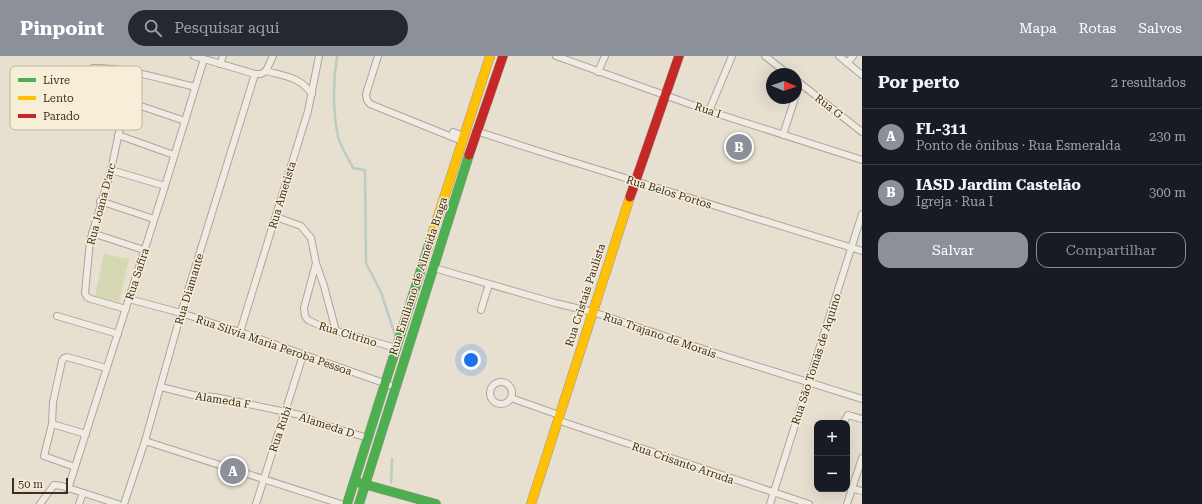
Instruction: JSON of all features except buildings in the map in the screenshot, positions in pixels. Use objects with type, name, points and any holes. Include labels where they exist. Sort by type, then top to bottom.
[{"type":"street","points":[[194,56],[220,64],[298,80],[312,94]]},
{"type":"street","points":[[220,64],[223,56]]},
{"type":"street","name":"Rua Diamante","points":[[124,504],[145,441],[181,313],[261,73],[273,56]]},
{"type":"street","name":"Rua Ametista","points":[[240,332],[312,94],[319,56]]},
{"type":"street","points":[[378,56],[366,94],[367,100],[370,104],[463,139]]},
{"type":"street","name":"Rua Emíliano de Almeida Braga","points":[[347,504],[490,56]]},
{"type":"street","name":"Rua Emíliano de Almeida Braga","points":[[359,504],[476,131],[502,56]]},
{"type":"street","name":"Rua I","points":[[556,56],[709,111],[862,160]]},
{"type":"street","points":[[598,72],[605,56]]},
{"type":"street","name":"Rua Cristais Paulista","points":[[531,504],[635,181],[679,56]]},
{"type":"street","points":[[709,111],[732,56]]},
{"type":"street","points":[[765,56],[780,68]]},
{"type":"street","points":[[839,56],[862,75]]},
{"type":"street","points":[[847,63],[853,56]]},
{"type":"street","name":"Rua Safira","points":[[68,489],[204,59]]},
{"type":"street","points":[[142,74],[195,87]]},
{"type":"street","name":"Rua G","points":[[802,85],[862,132]]},
{"type":"street","points":[[783,134],[794,104]]},
{"type":"street","points":[[142,106],[185,121]]},
{"type":"street","name":"Rua Joana D'arc","points":[[119,130],[89,247],[85,293],[87,297],[91,299],[126,309]]},
{"type":"street","name":"Rua Belos Portos","points":[[476,131],[862,251]]},
{"type":"street","points":[[453,132],[463,139]]},
{"type":"street","points":[[118,135],[174,154]]},
{"type":"street","points":[[110,170],[165,186]]},
{"type":"street","points":[[100,201],[154,219]]},
{"type":"street","name":"Rua São Tomás de Aquino","points":[[770,504],[862,214]]},
{"type":"street","name":"Rua Citrino","points":[[276,216],[301,226],[311,238],[316,264],[304,308],[304,312],[308,320],[336,331],[396,348]]},
{"type":"street","points":[[92,233],[144,250]]},
{"type":"street","points":[[316,264],[324,286],[336,331]]},
{"type":"street","name":"Rua Trajano de Morais","points":[[434,268],[593,312],[718,354],[862,399]]},
{"type":"street","points":[[481,310],[489,284]]},
{"type":"street","name":"Rua Silvia Maria Peroba Pessoa","points":[[129,299],[181,313],[240,332],[395,387]]},
{"type":"street","points":[[58,316],[118,334]]},
{"type":"street","name":"Rua Rubi","points":[[256,504],[304,355]]},
{"type":"street","points":[[75,467],[44,456],[52,424],[53,402],[62,361],[64,358],[67,358],[106,368]]},
{"type":"street","name":"Alameda F","points":[[161,387],[193,396],[215,397],[286,412]]},
{"type":"street","name":"Rua Crisanto Arruda","points":[[511,398],[558,417],[809,504]]},
{"type":"street","name":"Alameda D","points":[[286,412],[305,416],[315,422],[368,438]]},
{"type":"street","points":[[845,420],[848,415],[862,418]]},
{"type":"street","points":[[52,424],[86,434]]},
{"type":"street","points":[[145,441],[340,504]]},
{"type":"street","points":[[850,486],[862,458]]},
{"type":"street","points":[[355,481],[436,504]]},
{"type":"street","points":[[40,504],[54,486],[118,504]]},
{"type":"street","points":[[850,488],[862,491]]},
{"type":"street","points":[[847,504],[848,492]]},
{"type":"street","points":[[79,504],[83,493]]},
{"type":"green space","points":[[104,254],[129,259],[119,302],[95,296]]},
{"type":"waterway","points":[[337,56],[334,97],[338,137],[353,168],[365,170],[366,263],[381,292],[395,335]]},
{"type":"waterway","points":[[391,482],[392,459]]},
{"type":"traffic: fast","points":[[359,504],[469,155]]},
{"type":"traffic: fast","points":[[347,504],[430,241]]},
{"type":"traffic: fast","points":[[360,483],[436,504]]},
{"type":"traffic: slow","points":[[430,241],[490,56]]},
{"type":"traffic: slow","points":[[531,504],[630,197]]},
{"type":"traffic: jam","points":[[469,155],[503,56]]},
{"type":"traffic: jam","points":[[630,197],[679,56]]},
{"type":"place","name":"IASD Jardim Castelão","points":[[739,147]]},
{"type":"place","name":"FL-311","points":[[233,471]]}]
